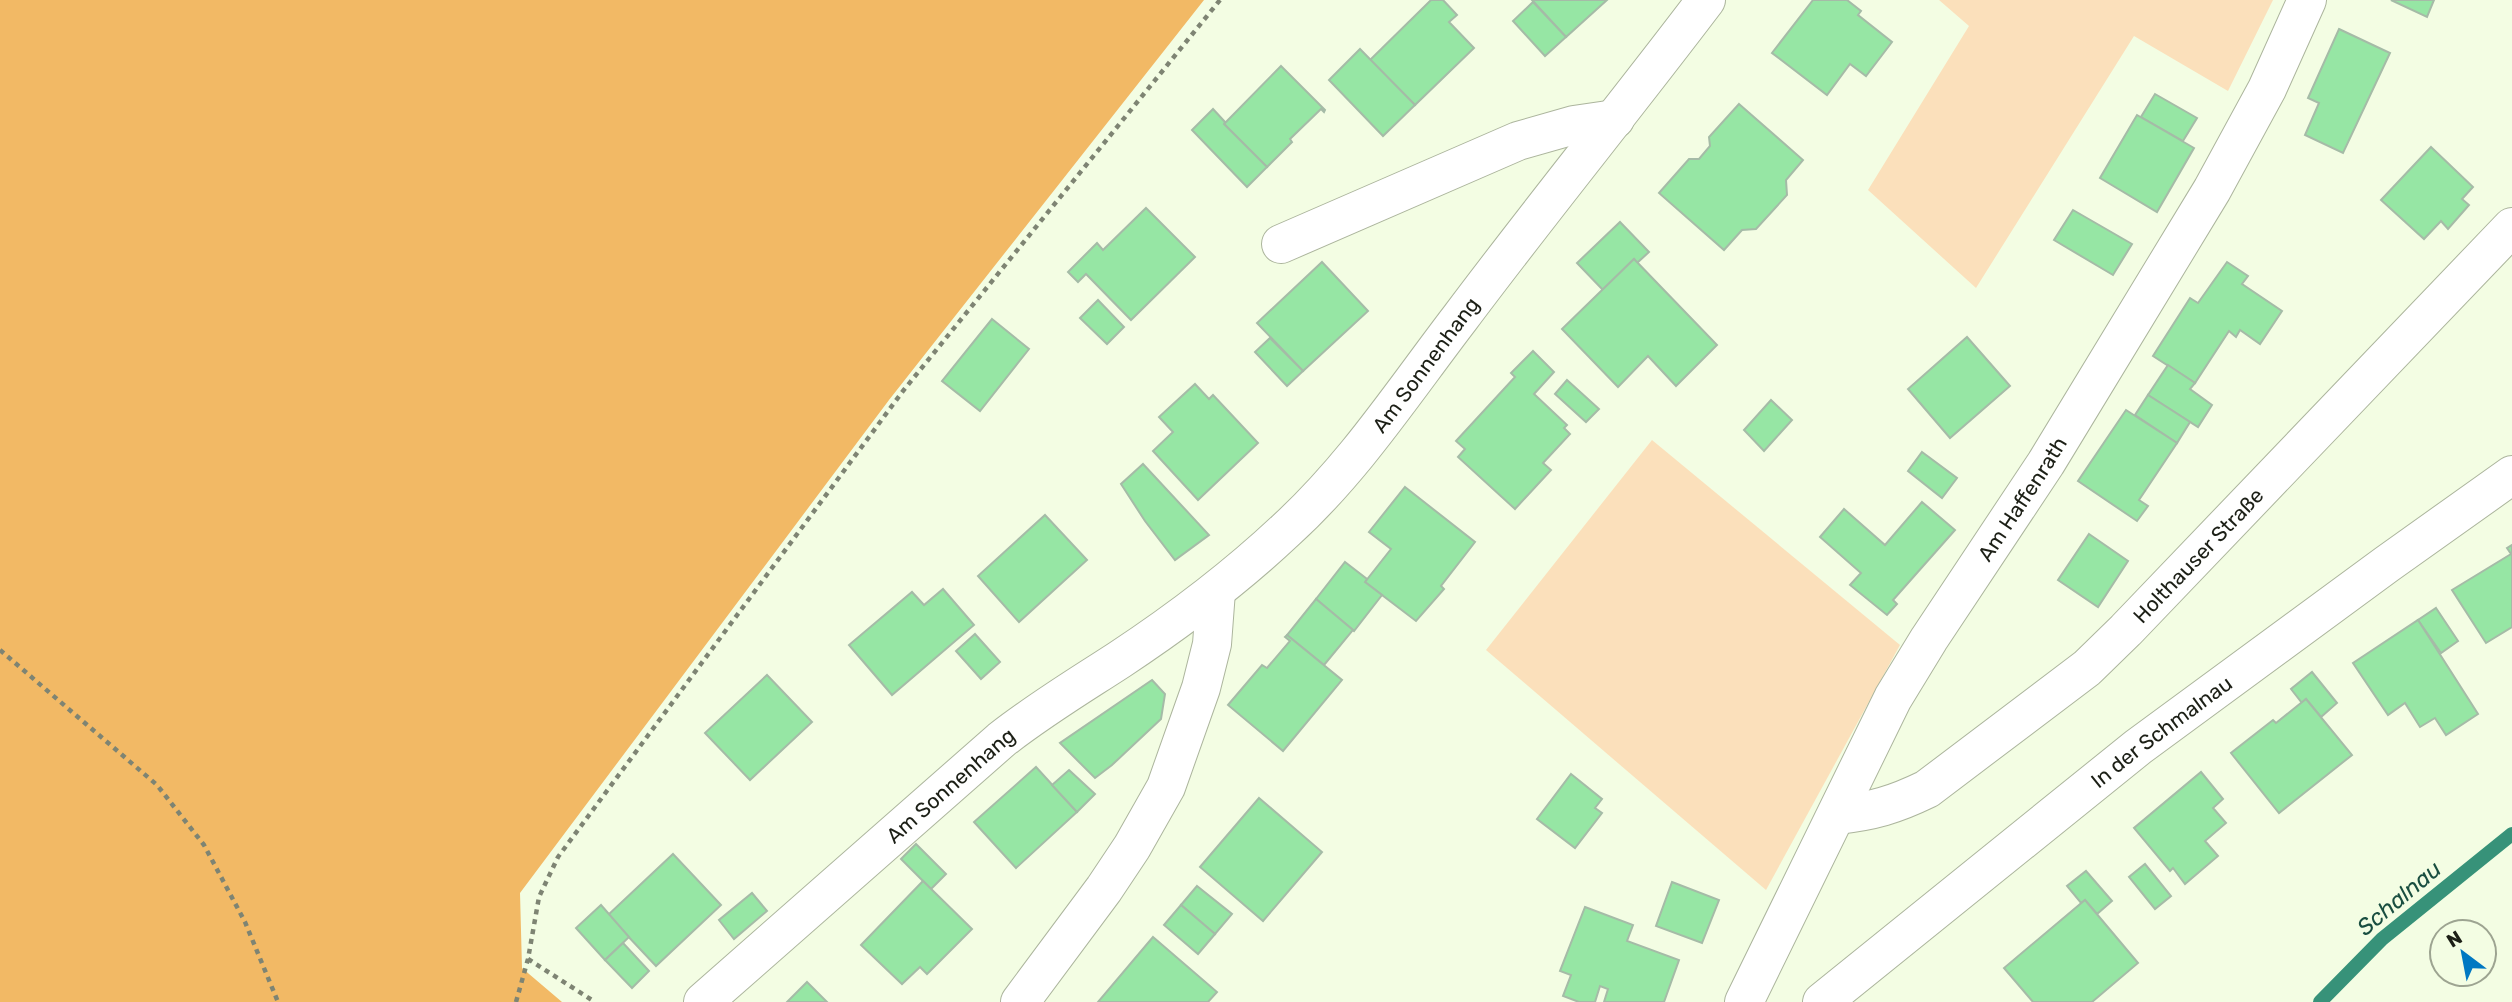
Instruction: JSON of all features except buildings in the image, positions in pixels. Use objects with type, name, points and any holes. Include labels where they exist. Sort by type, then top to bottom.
[{"type":"street","name":"Am Sonnenhang","points":[[703,1002],[1001,740],[1048,704],[1119,661],[1216,591],[1287,530],[1318,499],[1385,420],[1467,308],[1706,0]]},
{"type":"street","name":"Am Haffenrath","points":[[1744,1002],[1893,698],[2046,463],[2212,190],[2267,89],[2307,0]]},
{"type":"street","points":[[1281,244],[1518,142],[1574,125],[1615,119]]},
{"type":"street","name":"Holthauser Straße","points":[[1837,815],[1872,812],[1927,789],[2087,667],[2178,579],[2512,227]]},
{"type":"street","name":"In der Schmalnau","points":[[1822,1002],[2138,747],[2386,564],[2512,475]]},
{"type":"street","points":[[1020,1002],[1104,889],[1132,847],[1166,787],[1201,688],[1212,644],[1216,591]]},
{"type":"path","points":[[516,1002],[528,959],[539,897],[558,857],[903,391],[1220,0]]},
{"type":"path","points":[[0,650],[157,785],[173,805],[210,856],[245,922],[278,1002]]},
{"type":"path","points":[[528,959],[594,1002]]},
{"type":"shaded area","points":[[0,0],[1204,0],[889,400],[520,893],[522,968],[562,1002],[0,1002]]},
{"type":"shaded area","points":[[1939,0],[2273,0],[2228,91],[2134,36],[1976,288],[1868,190],[1969,26]]},
{"type":"shaded area","points":[[1652,440],[1900,645],[1766,890],[1486,650]]},
{"type":"waterway","name":"Schalnau","points":[[2320,1002],[2382,939],[2512,834]]}]
